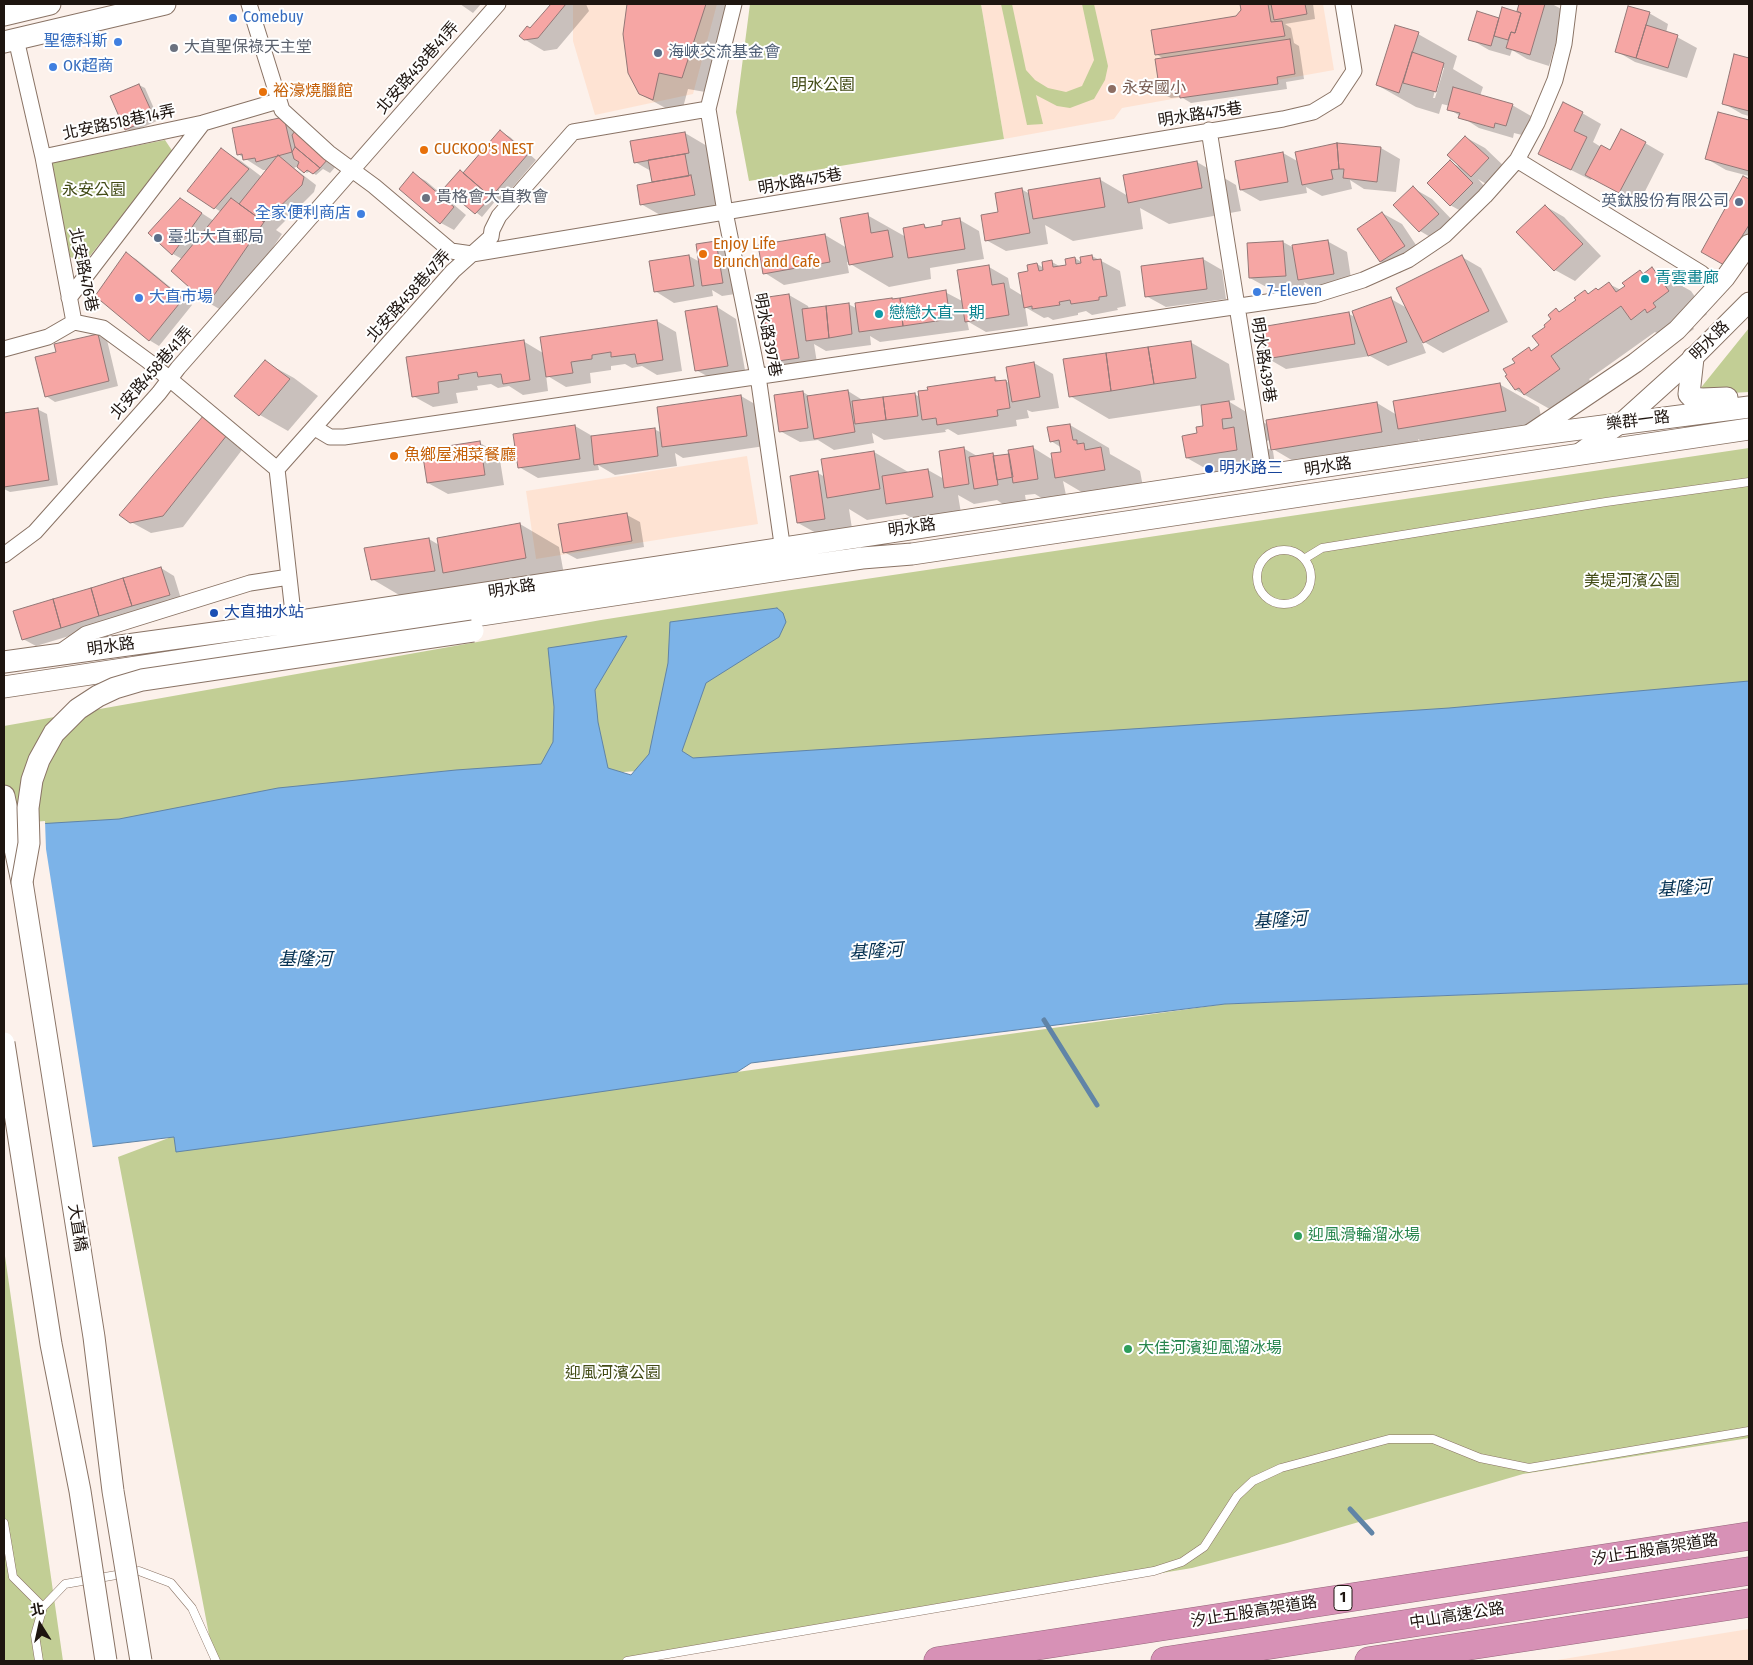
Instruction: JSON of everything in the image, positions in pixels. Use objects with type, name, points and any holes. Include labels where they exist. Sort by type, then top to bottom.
[{"type":"highway","name":"汐止五股高架道路","points":[[938,1661],[1749,1536]]},
{"type":"highway","name":"中山高速公路","points":[[1165,1661],[1749,1571]]},
{"type":"highway","name":"中山高速公路","points":[[1369,1661],[1749,1603]]},
{"type":"main road","points":[[4,15],[50,4]]},
{"type":"main road","points":[[10,40],[165,4]]},
{"type":"main road","points":[[1693,358],[1689,394],[1693,398],[1749,396]]},
{"type":"main road","name":"樂群一路","points":[[1526,436],[1749,407]]},
{"type":"main road","name":"樂群一路","points":[[1577,455],[1749,429]]},
{"type":"main road","name":"明水路","points":[[4,659],[56,655],[294,622],[1526,436]]},
{"type":"main road","name":"明水路","points":[[6,686],[786,569],[862,558],[912,554],[1577,455]]},
{"type":"main road","points":[[22,882],[28,843],[30,789],[39,760],[54,733],[78,709],[115,688],[142,680],[473,631],[558,615],[857,570],[912,554]]},
{"type":"main road","name":"大直橋","points":[[4,796],[22,882],[94,1338],[113,1491],[140,1661]]},
{"type":"main road","points":[[4,1044],[51,1344],[80,1491],[106,1661]]},
{"type":"street","points":[[249,4],[278,101]]},
{"type":"street","name":"北安路458巷41弄","points":[[4,555],[35,532],[498,4]]},
{"type":"street","points":[[708,108],[734,4]]},
{"type":"street","name":"明水路475巷","points":[[278,101],[282,110],[329,153],[374,186],[451,251],[472,254],[1209,130],[1282,120],[1313,112],[1336,98],[1354,71],[1342,4]]},
{"type":"street","points":[[315,428],[330,437],[344,437],[1315,295],[1363,280],[1408,260],[1445,235],[1485,196],[1517,160],[1537,123],[1555,80],[1564,44],[1569,4]]},
{"type":"street","name":"北安路476巷","points":[[10,40],[43,157],[74,322],[103,328],[148,361],[277,469]]},
{"type":"street","name":"北安路518巷14弄","points":[[43,157],[203,124],[278,101]]},
{"type":"street","name":"明水路397巷","points":[[708,108],[725,212],[758,376],[786,569]]},
{"type":"street","name":"北安路458巷47弄","points":[[277,469],[453,271],[491,237],[492,230],[499,216],[573,132],[708,108]]},
{"type":"street","name":"北安路518巷14弄","points":[[69,298],[203,124]]},
{"type":"street","name":"明水路439巷","points":[[1209,130],[1264,476]]},
{"type":"street","points":[[1517,160],[1701,273],[1717,287]]},
{"type":"street","name":"明水路","points":[[1526,436],[1636,363],[1676,330],[1730,272],[1749,244]]},
{"type":"street","name":"明水路","points":[[1577,455],[1621,423],[1693,358],[1749,302]]},
{"type":"street","points":[[4,349],[48,337],[74,322]]},
{"type":"street","points":[[277,469],[294,622]]},
{"type":"street","points":[[56,655],[86,634],[250,583],[289,577]]},
{"type":"street","points":[[4,659],[6,686]]},
{"type":"lane","points":[[1304,559],[1322,548],[1332,546],[1606,502],[1749,482]]},
{"type":"lane","points":[[1279,550],[1288,550],[1304,559],[1311,576],[1305,594],[1298,600],[1289,604],[1272,602],[1260,590],[1257,574],[1259,566],[1264,558],[1271,553],[1279,550]]},
{"type":"lane","points":[[627,1661],[1154,1571],[1182,1562],[1204,1547],[1237,1496],[1253,1481],[1281,1468],[1389,1439],[1433,1439],[1480,1458],[1529,1468],[1749,1430]]},
{"type":"lane","points":[[4,1523],[13,1577],[43,1607]]},
{"type":"lane","points":[[39,1661],[35,1635],[43,1607],[65,1584],[139,1571],[171,1583],[192,1608],[216,1661]]},
{"type":"shaded area","points":[[573,4],[717,4],[693,94],[595,115],[573,41]]},
{"type":"shaded area","name":"永安國小","points":[[981,4],[1323,4],[1334,70],[1122,108],[1114,119],[1004,139]]},
{"type":"shaded area","points":[[747,456],[758,524],[536,559],[526,491]]},
{"type":"shaded area","points":[[1749,1629],[1749,1661],[1551,1661]]},
{"type":"green space","name":"明水公園","points":[[750,4],[981,4],[1004,139],[749,181],[736,112]]},
{"type":"green space","points":[[1001,4],[1012,4],[1026,70],[1035,80],[1048,88],[1066,92],[1082,86],[1094,60],[1082,4],[1094,4],[1108,66],[1105,80],[1094,99],[1070,108],[1057,106],[1036,95],[1043,124],[1027,125]]},
{"type":"green space","name":"永安公園","points":[[165,140],[173,152],[85,262],[70,257],[50,163]]},
{"type":"green space","points":[[1749,328],[1749,392],[1695,395]]},
{"type":"green space","name":"美堤河濱公園","points":[[1749,448],[1749,688],[503,781],[4,842],[4,726],[601,620]]},
{"type":"green space","name":"迎風河濱公園","points":[[1749,984],[1749,1438],[1523,1474],[1287,1543],[1192,1568],[633,1661],[214,1661],[118,1157],[174,1136],[737,1072],[1225,1004]]},
{"type":"green space","points":[[4,1249],[63,1661],[4,1661]]},
{"type":"water","name":"基隆河","points":[[777,608],[783,613],[786,622],[779,637],[706,683],[682,751],[693,758],[1449,708],[1749,681],[1749,984],[1225,1004],[751,1063],[737,1072],[176,1152],[174,1137],[4,1157],[4,826],[119,819],[278,788],[456,770],[541,764],[553,742],[554,707],[548,648],[627,636],[595,690],[598,722],[608,768],[631,775],[649,754],[668,663],[670,622]]},
{"type":"pier","points":[[45,821],[46,849],[93,1149],[4,1159],[4,824]]},
{"type":"building","points":[[551,4],[566,4],[538,38],[524,40],[519,36],[527,26],[530,28]]},
{"type":"building","name":"海峽交流基金會","points":[[627,4],[706,4],[682,78],[659,73],[653,100],[639,94],[628,73],[623,34]]},
{"type":"building","points":[[1240,4],[1268,4],[1271,22],[1282,21],[1285,36],[1155,55],[1151,30],[1236,16],[1241,10]]},
{"type":"building","points":[[1271,4],[1305,4],[1307,14],[1274,20]]},
{"type":"building","points":[[1519,4],[1545,4],[1530,55],[1506,48],[1511,32],[1515,33],[1521,13],[1517,11]]},
{"type":"building","points":[[1628,6],[1650,12],[1636,58],[1615,52]]},
{"type":"building","points":[[1502,7],[1521,13],[1515,33],[1511,32],[1508,40],[1494,36]]},
{"type":"building","points":[[1477,11],[1499,18],[1491,46],[1468,40]]},
{"type":"building","points":[[1395,25],[1419,32],[1399,93],[1376,85]]},
{"type":"building","points":[[1646,25],[1678,35],[1668,68],[1636,58]]},
{"type":"building","points":[[1290,39],[1295,74],[1277,77],[1278,84],[1180,98],[1179,91],[1160,93],[1155,59]]},
{"type":"building","points":[[1412,52],[1444,63],[1436,92],[1403,83]]},
{"type":"building","points":[[1734,54],[1749,58],[1749,111],[1722,104]]},
{"type":"building","points":[[139,84],[154,117],[125,130],[110,96]]},
{"type":"building","points":[[1453,87],[1513,104],[1506,126],[1495,123],[1494,128],[1458,118],[1460,113],[1447,110]]},
{"type":"building","points":[[1563,102],[1583,112],[1574,131],[1587,137],[1571,170],[1538,154]]},
{"type":"building","points":[[1718,112],[1749,120],[1749,171],[1705,159]]},
{"type":"building","points":[[284,117],[292,152],[256,162],[255,158],[243,160],[242,154],[237,155],[232,128]]},
{"type":"building","points":[[1621,129],[1646,142],[1619,193],[1585,175],[1601,145],[1610,150]]},
{"type":"building","points":[[500,130],[528,154],[491,197],[463,173]]},
{"type":"building","points":[[295,131],[328,159],[320,168],[295,147],[292,135]]},
{"type":"building","points":[[685,132],[689,153],[634,163],[630,141]]},
{"type":"building","points":[[1465,136],[1489,158],[1471,177],[1447,155]]},
{"type":"building","points":[[1337,143],[1339,169],[1331,170],[1333,179],[1302,185],[1295,152]]},
{"type":"building","points":[[1337,143],[1381,147],[1377,182],[1343,178],[1344,169],[1339,169]]},
{"type":"building","points":[[295,147],[320,168],[313,174],[307,170],[304,173],[297,167],[299,162],[294,159],[292,152]]},
{"type":"building","points":[[221,148],[249,169],[214,209],[187,191]]},
{"type":"building","points":[[1283,152],[1288,182],[1240,190],[1235,161]]},
{"type":"building","points":[[685,154],[689,176],[652,182],[648,160]]},
{"type":"building","points":[[278,155],[304,177],[302,185],[264,222],[239,204]]},
{"type":"building","points":[[1450,160],[1473,183],[1450,206],[1427,183]]},
{"type":"building","points":[[1197,161],[1202,188],[1128,203],[1123,175]]},
{"type":"building","points":[[460,170],[491,197],[475,214],[444,188]]},
{"type":"building","name":"貴格會大直教會","points":[[413,172],[454,207],[440,224],[399,189]]},
{"type":"building","points":[[691,175],[695,195],[640,205],[637,185]]},
{"type":"building","name":"英鈦股份有限公司","points":[[1743,176],[1749,179],[1749,225],[1724,265],[1701,252]]},
{"type":"building","points":[[1100,178],[1105,207],[1033,219],[1028,190]]},
{"type":"building","points":[[1413,186],[1439,214],[1419,232],[1393,205]]},
{"type":"building","points":[[1022,188],[1030,233],[985,241],[981,215],[998,212],[995,193]]},
{"type":"building","points":[[180,198],[202,213],[172,255],[148,233]]},
{"type":"building","points":[[231,198],[264,222],[208,304],[171,271]]},
{"type":"building","points":[[1545,205],[1583,244],[1554,271],[1516,232]]},
{"type":"building","points":[[1382,212],[1405,246],[1380,262],[1357,229]]},
{"type":"building","points":[[868,213],[871,233],[888,230],[893,257],[849,265],[840,218]]},
{"type":"building","points":[[960,218],[965,249],[908,258],[903,228],[924,224],[925,228],[942,225],[942,221]]},
{"type":"building","points":[[825,234],[830,262],[763,274],[758,245]]},
{"type":"building","points":[[1328,240],[1334,274],[1298,280],[1292,245]]},
{"type":"building","points":[[716,241],[723,283],[702,286],[696,244]]},
{"type":"building","points":[[1283,241],[1286,276],[1249,278],[1247,243]]},
{"type":"building","name":"大直市場","points":[[126,252],[183,299],[149,341],[95,296]]},
{"type":"building","points":[[689,255],[694,286],[654,292],[649,261]]},
{"type":"building","points":[[1092,255],[1093,260],[1101,259],[1107,296],[1099,297],[1099,300],[1071,304],[1070,300],[1059,302],[1060,305],[1032,309],[1032,306],[1024,308],[1018,273],[1028,271],[1027,265],[1037,263],[1039,271],[1043,270],[1042,262],[1052,260],[1053,267],[1066,265],[1065,259],[1075,257],[1076,264],[1081,263],[1080,257]]},
{"type":"building","points":[[1462,255],[1489,311],[1423,343],[1396,288]]},
{"type":"building","points":[[1203,258],[1207,289],[1145,297],[1141,266]]},
{"type":"building","points":[[989,265],[992,285],[1004,283],[1009,315],[965,322],[957,270]]},
{"type":"building","points":[[1652,267],[1669,291],[1653,303],[1656,307],[1647,313],[1645,309],[1631,320],[1621,306],[1551,356],[1560,369],[1524,395],[1519,388],[1515,390],[1505,376],[1507,375],[1503,369],[1515,363],[1512,359],[1529,347],[1531,351],[1539,345],[1532,336],[1545,327],[1544,325],[1551,319],[1548,315],[1556,308],[1559,312],[1576,300],[1574,298],[1585,290],[1588,294],[1609,282],[1616,292],[1625,286],[1622,283],[1640,270],[1643,274]]},
{"type":"building","points":[[946,290],[950,319],[903,326],[900,298]]},
{"type":"building","points":[[789,294],[799,358],[771,362],[761,298]]},
{"type":"building","points":[[1391,297],[1407,342],[1368,356],[1352,311]]},
{"type":"building","name":"戀戀大直一期","points":[[900,298],[903,326],[859,332],[855,303]]},
{"type":"building","points":[[849,303],[852,334],[829,338],[826,306]]},
{"type":"building","points":[[717,306],[728,366],[695,371],[685,311]]},
{"type":"building","points":[[826,306],[829,338],[806,341],[802,309]]},
{"type":"building","points":[[1349,312],[1355,344],[1266,359],[1261,327]]},
{"type":"building","points":[[657,320],[663,360],[637,364],[635,354],[611,357],[611,352],[592,355],[592,359],[571,362],[573,373],[546,377],[540,337]]},
{"type":"building","points":[[98,334],[109,381],[45,397],[35,357],[56,352],[54,344]]},
{"type":"building","points":[[524,340],[530,380],[503,384],[501,374],[478,377],[477,372],[458,375],[459,379],[438,382],[439,393],[412,397],[406,357]]},
{"type":"building","points":[[1191,341],[1196,378],[1154,384],[1148,347]]},
{"type":"building","points":[[1148,347],[1154,384],[1111,391],[1106,353]]},
{"type":"building","points":[[1106,353],[1111,391],[1069,397],[1063,359]]},
{"type":"building","points":[[265,360],[290,379],[259,416],[234,396]]},
{"type":"building","points":[[1034,362],[1040,397],[1012,402],[1006,367]]},
{"type":"building","points":[[995,377],[995,381],[1006,380],[1010,408],[997,410],[998,416],[937,425],[936,418],[922,420],[918,391],[928,390],[927,387]]},
{"type":"building","points":[[1500,383],[1506,411],[1398,429],[1393,401]]},
{"type":"building","points":[[848,390],[855,432],[814,439],[807,396]]},
{"type":"building","points":[[803,391],[808,428],[779,432],[774,395]]},
{"type":"building","points":[[915,393],[918,416],[886,420],[883,397]]},
{"type":"building","points":[[741,395],[747,436],[662,447],[657,407]]},
{"type":"building","points":[[883,397],[886,420],[855,424],[852,401]]},
{"type":"building","points":[[1229,401],[1232,418],[1222,419],[1223,429],[1234,427],[1237,450],[1186,458],[1182,436],[1197,433],[1196,427],[1203,426],[1201,405]]},
{"type":"building","points":[[1377,402],[1382,432],[1271,450],[1266,420]]},
{"type":"building","points":[[38,408],[49,480],[4,487],[4,413]]},
{"type":"building","points":[[204,415],[227,435],[163,516],[130,523],[119,515]]},
{"type":"building","points":[[1070,424],[1073,440],[1077,440],[1077,444],[1084,443],[1085,450],[1101,447],[1105,470],[1055,478],[1051,453],[1061,452],[1059,440],[1050,442],[1047,427]]},
{"type":"building","points":[[575,425],[580,459],[518,468],[513,434]]},
{"type":"building","points":[[655,428],[658,456],[594,465],[591,436]]},
{"type":"building","points":[[480,441],[485,475],[427,483],[422,450]]},
{"type":"building","points":[[1033,446],[1038,479],[1013,483],[1008,450]]},
{"type":"building","points":[[964,447],[969,484],[944,488],[939,451]]},
{"type":"building","points":[[874,451],[880,489],[827,498],[821,459]]},
{"type":"building","points":[[993,453],[998,485],[974,489],[969,457]]},
{"type":"building","points":[[1009,454],[1013,477],[997,480],[993,456]]},
{"type":"building","points":[[928,469],[933,497],[886,504],[882,476]]},
{"type":"building","points":[[818,471],[825,519],[797,523],[790,476]]},
{"type":"building","points":[[627,513],[632,541],[563,553],[558,524]]},
{"type":"building","points":[[520,523],[526,558],[443,573],[437,538]]},
{"type":"building","points":[[429,538],[435,571],[371,580],[364,548]]},
{"type":"building","points":[[161,567],[170,595],[132,606],[123,578]]},
{"type":"building","points":[[123,578],[132,606],[99,616],[91,588]]},
{"type":"building","points":[[91,588],[99,616],[61,628],[53,599]]},
{"type":"building","points":[[53,599],[61,628],[22,640],[13,611]]},
{"type":"waterway","points":[[1044,1020],[1097,1105]]},
{"type":"waterway","points":[[1350,1509],[1372,1533]]},
{"type":"place","name":"Comebuy","points":[[233,18]]},
{"type":"place","name":"聖德科斯","points":[[118,42]]},
{"type":"place","name":"大直聖保祿天主堂","points":[[174,48]]},
{"type":"place","name":"海峽交流基金會","points":[[658,53]]},
{"type":"place","name":"OK超商","points":[[53,67]]},
{"type":"place","name":"永安國小","points":[[1112,89]]},
{"type":"place","name":"裕濠燒臘館","points":[[263,92]]},
{"type":"place","name":"CUCKOO's NEST","points":[[424,150]]},
{"type":"place","name":"貴格會大直教會","points":[[426,198]]},
{"type":"place","name":"英鈦股份有限公司","points":[[1739,202]]},
{"type":"place","name":"全家便利商店","points":[[361,214]]},
{"type":"place","name":"臺北大直郵局","points":[[158,238]]},
{"type":"place","name":"Enjoy Life Brunch and Cafe","points":[[703,254]]},
{"type":"place","name":"青雲畫廊","points":[[1645,279]]},
{"type":"place","name":"7-Eleven","points":[[1257,292]]},
{"type":"place","name":"大直市場","points":[[139,298]]},
{"type":"place","name":"戀戀大直一期","points":[[879,314]]},
{"type":"place","name":"魚鄉屋湘菜餐廳","points":[[394,456]]},
{"type":"place","name":"明水路三","points":[[1209,469]]},
{"type":"place","name":"大直抽水站","points":[[214,613]]},
{"type":"place","name":"迎風滑輪溜冰場","points":[[1298,1236]]},
{"type":"place","name":"大佳河濱迎風溜冰場","points":[[1128,1349]]}]
